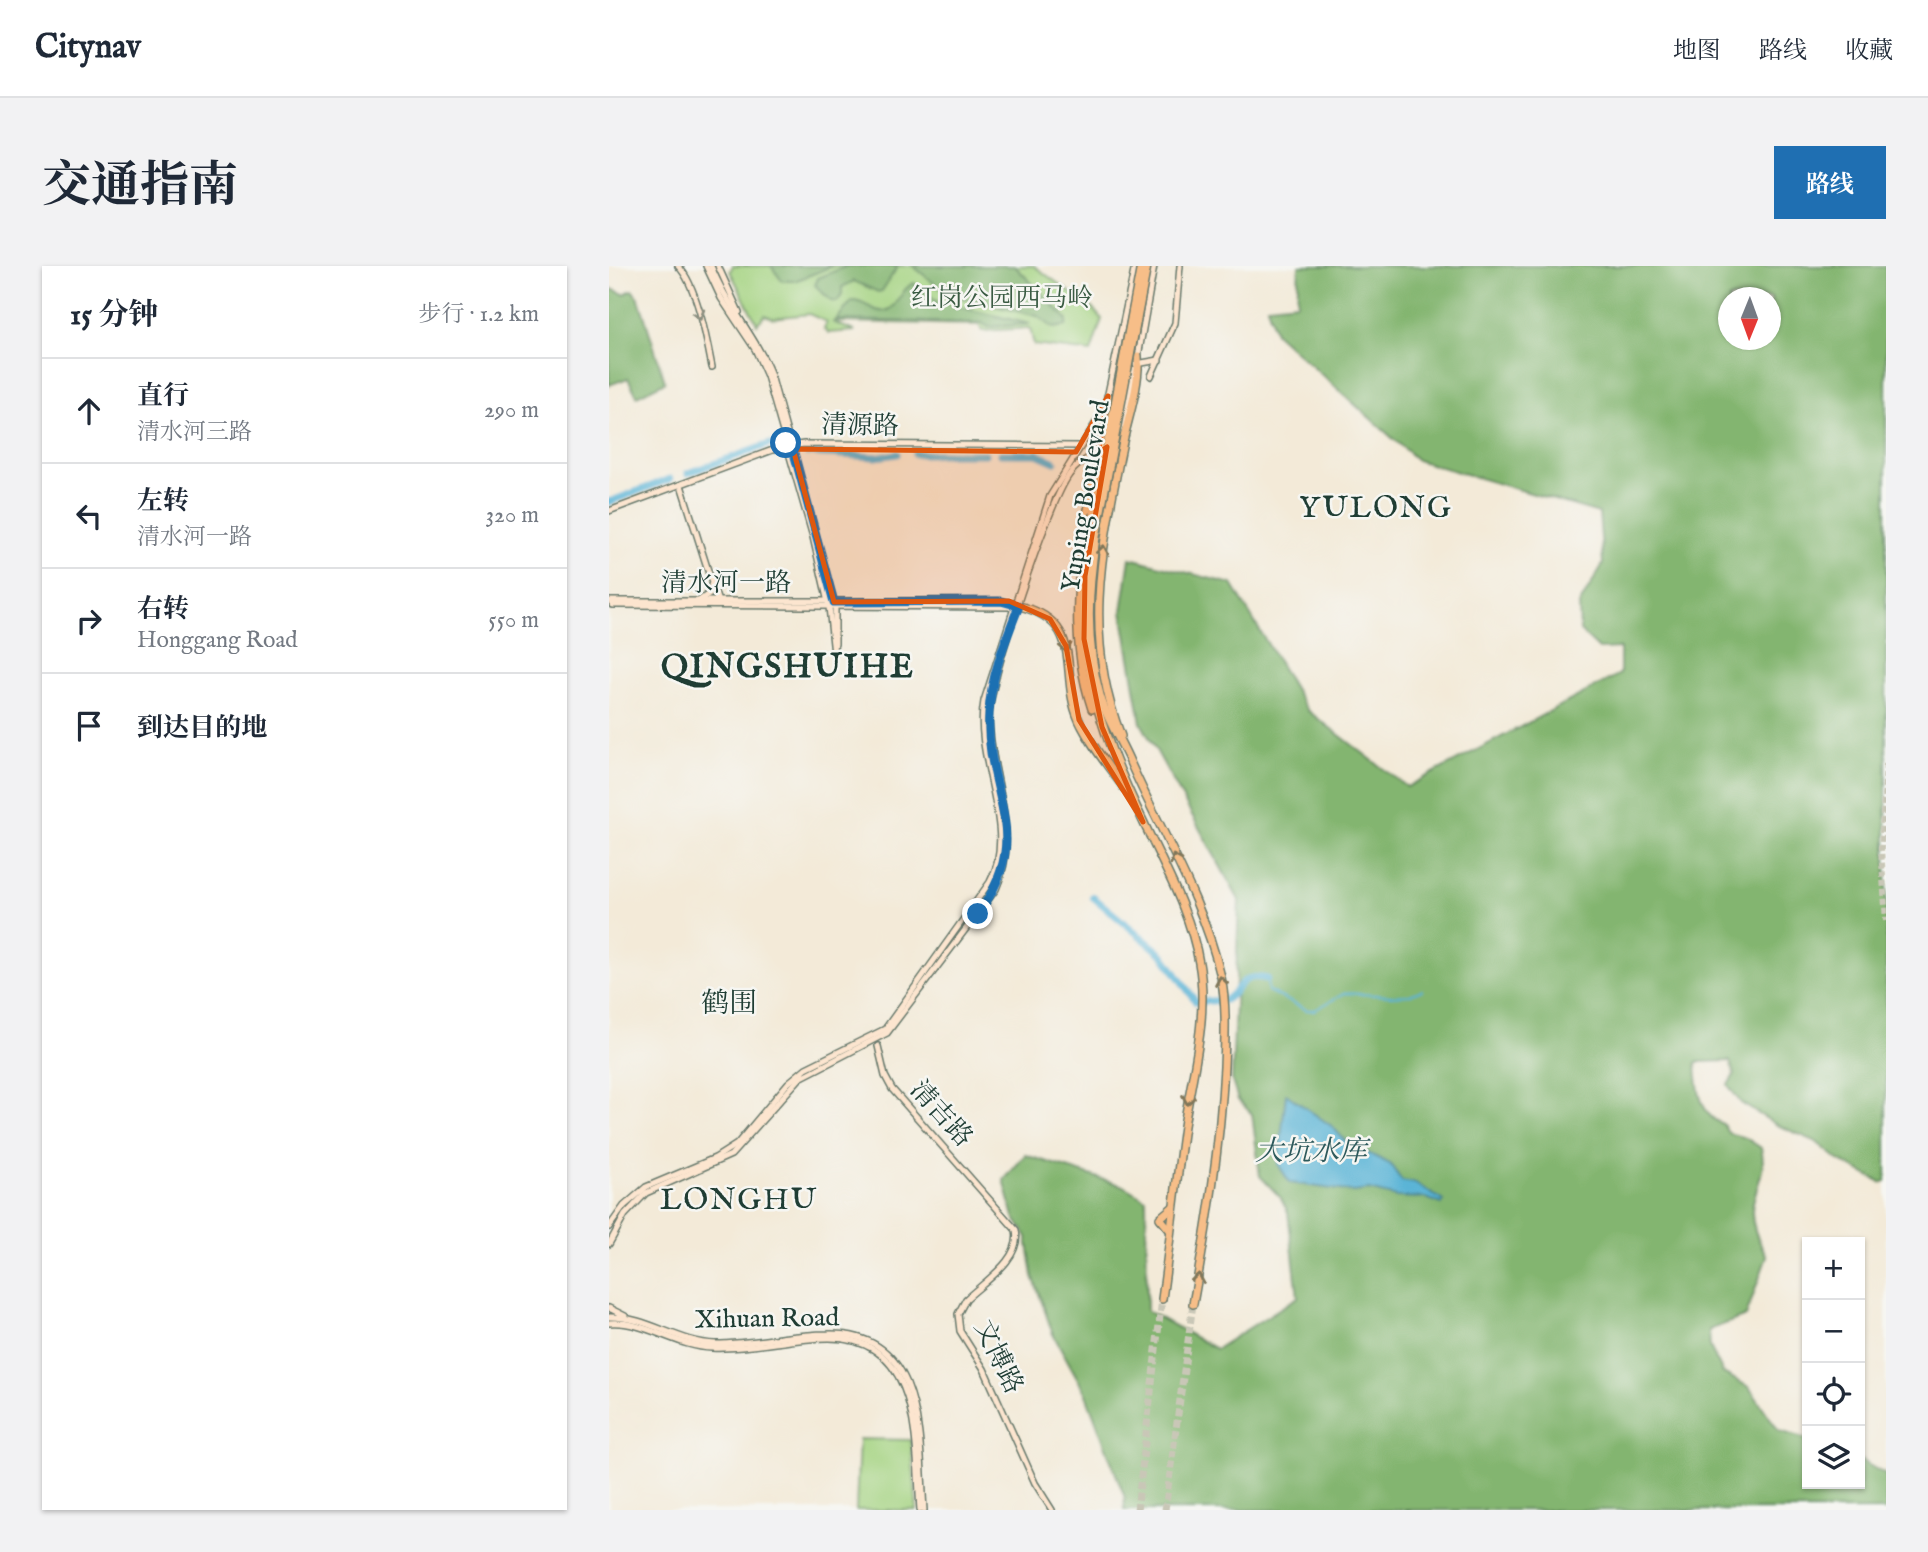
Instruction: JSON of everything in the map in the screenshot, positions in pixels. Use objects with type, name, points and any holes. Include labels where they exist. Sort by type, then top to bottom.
[{"type":"highway","name":"Yuping Boulevard","points":[[1141,266],[1093,536],[1083,610],[1090,685],[1102,727],[1184,912],[1201,978],[1198,1032],[1173,1207]]},
{"type":"highway","name":"Yuping Boulevard","points":[[1147,266],[1093,536],[1088,617],[1090,650],[1104,709],[1202,922],[1222,980],[1225,1044],[1222,1103],[1193,1304]]},
{"type":"highway","points":[[1129,760],[1105,687],[1097,608],[1102,554],[1139,362]]},
{"type":"highway","points":[[1108,396],[1076,598],[1080,664],[1104,745],[1143,822]]},
{"type":"highway","points":[[1015,606],[1045,616],[1060,629],[1066,646],[1079,720],[1124,788]]},
{"type":"highway","points":[[1171,1230],[1160,1218],[1173,1207]]},
{"type":"highway","points":[[1163,1299],[1173,1207]]},
{"type":"main road","points":[[678,266],[684,274],[699,313],[712,367]]},
{"type":"main road","points":[[709,266],[763,365],[790,448]]},
{"type":"main road","points":[[717,266],[771,375],[831,604],[834,654],[831,604]]},
{"type":"main road","points":[[609,1227],[624,1206],[646,1187],[715,1158],[737,1144],[788,1083],[806,1068],[882,1031],[992,879],[1000,856],[1000,834],[982,723],[990,678],[1050,496],[1070,461],[1099,420],[1108,396],[1135,266]]},
{"type":"main road","points":[[609,1244],[622,1219],[646,1193],[731,1155],[800,1079],[887,1033],[996,888],[1006,856],[1006,829],[989,712],[1015,606],[1067,477],[1078,465],[1108,446],[1120,432],[1139,362],[1154,266]]},
{"type":"main road","points":[[1139,362],[1150,376],[1175,323],[1180,266]]},
{"type":"main road","points":[[713,277],[748,330]]},
{"type":"main road","points":[[1139,362],[1159,360]]},
{"type":"main road","name":"清源路","points":[[609,512],[790,448],[1080,446]]},
{"type":"main road","name":"清源路","points":[[790,448],[1059,447],[1069,454],[1070,461]]},
{"type":"main road","points":[[681,485],[718,602]]},
{"type":"main road","points":[[695,602],[707,597],[711,581]]},
{"type":"main road","name":"清水河一路","points":[[609,603],[831,604]]},
{"type":"main road","name":"清水河一路","points":[[609,603],[1015,606]]},
{"type":"main road","points":[[972,908],[973,913],[978,914]]},
{"type":"main road","name":"清吉路","points":[[878,1046],[885,1076],[892,1090],[991,1199]]},
{"type":"main road","name":"文博路","points":[[991,1199],[1014,1225],[1017,1243],[1008,1260],[960,1307],[958,1322],[989,1380],[1035,1483],[1052,1510]]},
{"type":"main road","points":[[609,1308],[634,1320]]},
{"type":"main road","name":"Xihuan Road","points":[[609,1317],[634,1320],[700,1343],[828,1334],[853,1337],[877,1347],[896,1364],[914,1397],[922,1510]]},
{"type":"main road","name":"Xihuan Road","points":[[609,1323],[632,1325],[676,1342],[708,1348],[828,1338],[852,1341],[874,1351],[900,1377],[909,1398],[922,1510]]},
{"type":"highlighted area","points":[[1108,396],[1098,453],[1107,447],[1085,576],[1084,639],[1102,727],[1143,822],[1079,720],[1066,646],[1050,619],[1009,601],[834,602],[793,449],[1076,452]]},
{"type":"green space","name":"红岗公园西马岭","points":[[733,266],[1034,266],[1092,308],[1102,319],[1091,352],[1034,345],[1030,328],[982,331],[979,325],[832,322],[855,331],[828,333],[824,328],[827,322],[809,314],[772,318],[765,315],[757,324],[730,271]]},
{"type":"green space","points":[[771,266],[833,266],[795,281],[782,281]]},
{"type":"green space","points":[[847,266],[898,266],[882,291],[878,292],[854,281],[842,287],[842,295],[837,302],[831,301],[815,285],[818,278]]},
{"type":"green space","points":[[913,266],[1015,266],[1063,315],[1067,321],[1066,326],[1053,328],[1037,316],[958,297],[941,289]]},
{"type":"green space","points":[[1299,266],[1886,266],[1886,1181],[1882,1183],[1840,1161],[1815,1141],[1777,1125],[1741,1103],[1728,1085],[1734,1075],[1730,1061],[1696,1062],[1704,1107],[1715,1120],[1723,1124],[1728,1133],[1746,1138],[1761,1148],[1763,1156],[1752,1217],[1767,1256],[1746,1316],[1709,1330],[1710,1347],[1723,1373],[1749,1387],[1779,1431],[1802,1438],[1802,1489],[1865,1489],[1865,1463],[1886,1475],[1886,1510],[1124,1510],[1125,1498],[1085,1392],[1053,1334],[1033,1276],[1027,1237],[1014,1217],[1004,1180],[1025,1155],[1121,1185],[1146,1199],[1147,1311],[1216,1349],[1298,1297],[1288,1212],[1281,1198],[1260,1176],[1252,1114],[1238,1100],[1232,1081],[1239,900],[1141,723],[1122,611],[1130,558],[1232,584],[1307,710],[1407,787],[1620,674],[1620,648],[1599,649],[1580,631],[1579,605],[1603,564],[1599,513],[1417,460],[1275,333],[1267,306],[1297,303]]},
{"type":"green space","points":[[914,283],[938,302],[1030,324],[988,327],[982,323],[836,320],[852,301],[881,311],[890,309]]},
{"type":"green space","points":[[609,288],[624,294],[632,290],[639,299],[665,382],[637,396],[628,378],[609,385]]},
{"type":"green space","points":[[859,1439],[911,1440],[917,1510],[856,1510]]},
{"type":"water","name":"大坑水库","points":[[1286,1094],[1333,1127],[1346,1142],[1390,1164],[1402,1181],[1414,1183],[1444,1201],[1442,1204],[1426,1198],[1396,1197],[1369,1190],[1354,1192],[1290,1183],[1278,1164]]},
{"type":"waterway","points":[[688,473],[770,444]]},
{"type":"waterway","points":[[807,453],[876,457],[897,454]]},
{"type":"waterway","points":[[915,454],[985,454]]},
{"type":"waterway","points":[[1001,454],[1037,454],[1055,462]]},
{"type":"waterway","points":[[609,502],[670,479]]},
{"type":"waterway","points":[[1093,897],[1163,955],[1196,1002],[1225,1000],[1246,980],[1258,977],[1267,979]]},
{"type":"waterway","points":[[1267,979],[1268,991],[1307,1010],[1315,1010],[1345,993],[1390,996],[1410,995],[1422,990]]},
{"type":"tunnel","points":[[1886,764],[1881,849],[1886,921]]},
{"type":"tunnel","points":[[1137,1510],[1162,1299]]},
{"type":"tunnel","points":[[1165,1510],[1193,1304]]},
{"type":"district","name":"YULONG","points":[[1376,509]]},
{"type":"district","name":"QINGSHUIHE","points":[[788,668]]},
{"type":"district","name":"鹤围","points":[[729,1004]]},
{"type":"district","name":"LONGHU","points":[[739,1201]]},
{"type":"route","points":[[786,443],[787,447],[792,446],[793,449],[834,602],[1009,601],[1019,606],[991,697],[989,712],[1006,829],[1006,856],[996,888],[978,914]]}]
